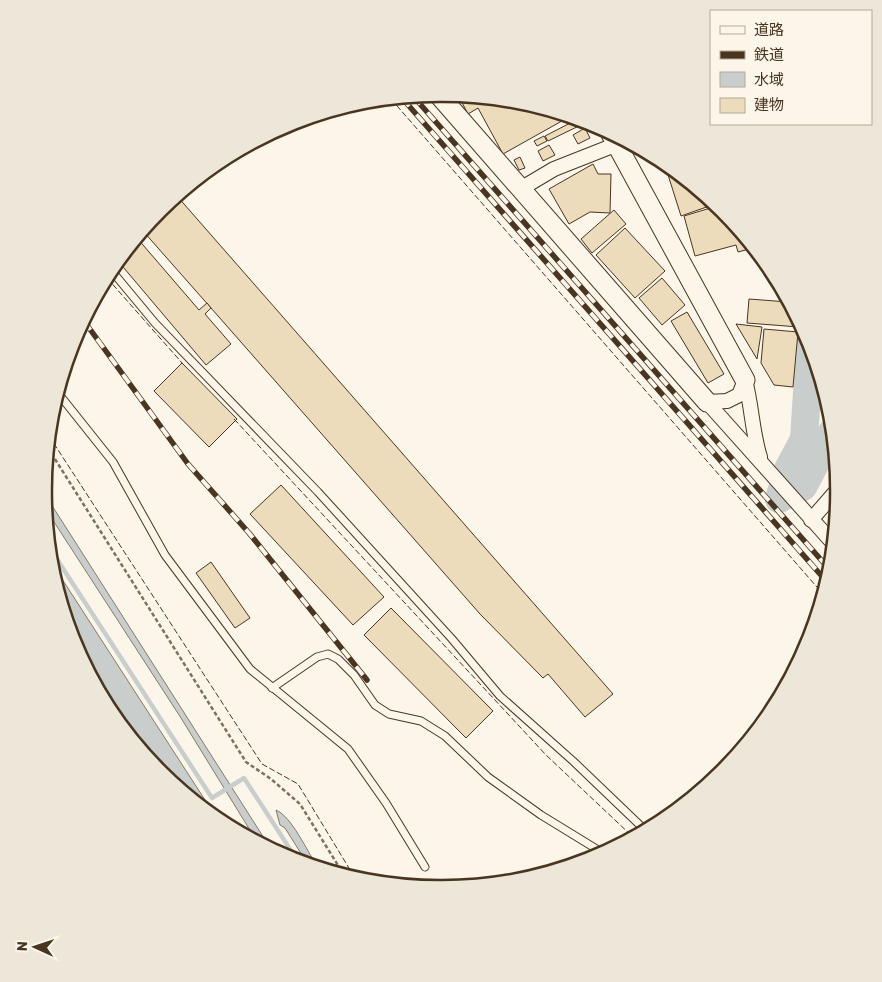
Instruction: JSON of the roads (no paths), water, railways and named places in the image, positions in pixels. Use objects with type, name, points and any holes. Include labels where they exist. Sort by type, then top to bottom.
[{"type":"street","points":[[445,102],[707,402],[811,520],[827,535]]},
{"type":"street","points":[[522,188],[554,169],[612,143]]},
{"type":"street","points":[[622,148],[745,380],[752,408],[754,438],[764,465]]},
{"type":"street","points":[[707,402],[727,400],[739,395],[745,380]]},
{"type":"street","points":[[811,520],[830,499]]},
{"type":"lane","points":[[117,277],[155,323],[318,492],[452,639],[500,696],[573,761],[639,825]]},
{"type":"lane","points":[[64,400],[114,462],[164,555],[250,669],[348,749],[386,802],[425,868]]},
{"type":"lane","points":[[272,688],[317,657],[328,654],[338,659],[354,676],[375,705],[389,714],[421,721],[445,736],[488,777],[541,815],[595,848]]},
{"type":"water","points":[[53,507],[262,835],[249,828],[181,718],[54,521]]},
{"type":"water","points":[[63,581],[205,799],[166,766],[133,728],[118,707],[82,640]]},
{"type":"water","points":[[276,810],[288,820],[312,858],[301,853],[285,828],[280,825]]},
{"type":"waterway","points":[[779,499],[788,469],[804,439],[809,365]]},
{"type":"waterway","points":[[779,499],[803,487],[826,443]]},
{"type":"waterway","points":[[59,563],[212,798],[244,778],[290,849]]},
{"type":"railway","points":[[419,103],[823,562]]},
{"type":"railway","points":[[407,104],[820,574]]},
{"type":"railway","points":[[89,328],[188,464],[249,533],[367,680]]}]
